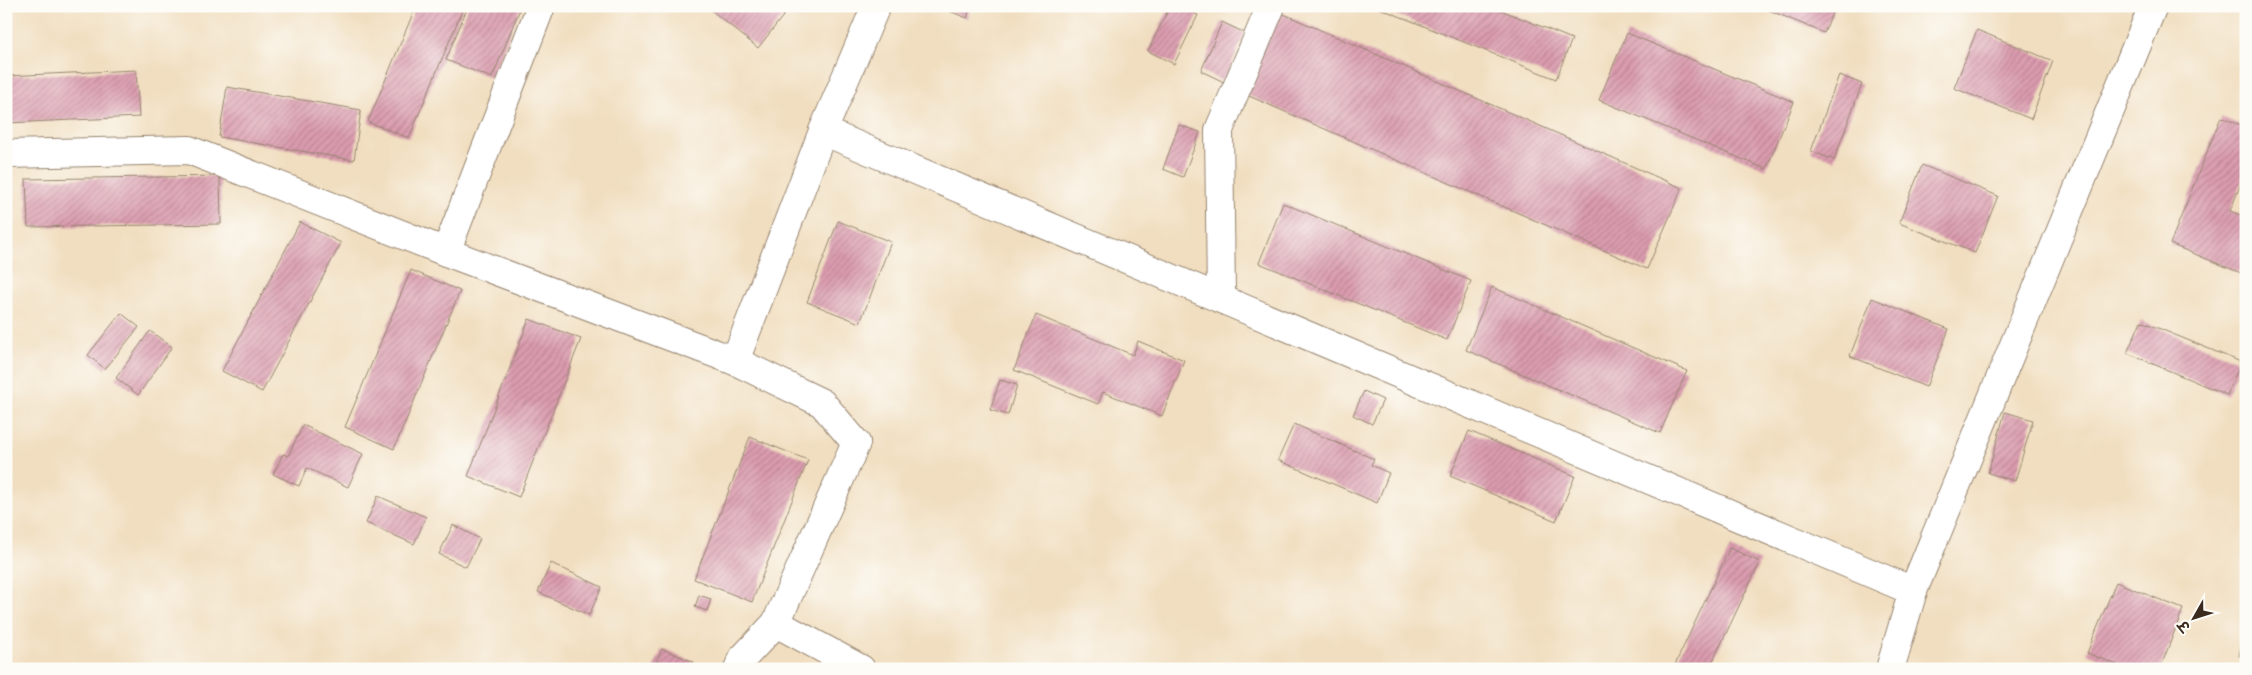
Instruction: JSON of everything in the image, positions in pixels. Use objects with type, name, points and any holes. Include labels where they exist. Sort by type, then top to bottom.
[{"type":"street","points":[[446,252],[542,6]]},
{"type":"street","points":[[735,361],[823,131],[876,6]]},
{"type":"street","points":[[1221,297],[1219,130],[1271,6]]},
{"type":"street","points":[[1890,669],[1913,591],[2152,6]]},
{"type":"street","points":[[823,131],[1221,297],[1913,591]]},
{"type":"street","points":[[6,154],[189,150],[446,252],[735,361],[822,403],[856,443],[776,623],[742,659],[738,669]]},
{"type":"street","points":[[776,623],[861,669]]},
{"type":"building","points":[[416,6],[464,6],[409,138],[368,122]]},
{"type":"building","points":[[468,6],[521,6],[492,78],[446,60]]},
{"type":"building","points":[[706,6],[789,6],[790,7],[758,48]]},
{"type":"building","points":[[937,6],[971,6],[967,18]]},
{"type":"building","points":[[1170,6],[1180,6],[1198,15],[1174,64],[1148,51]]},
{"type":"building","points":[[1374,6],[1491,6],[1572,39],[1556,79]]},
{"type":"building","points":[[1759,6],[1835,6],[1824,33]]},
{"type":"building","points":[[1277,11],[1682,188],[1647,269],[1242,93]]},
{"type":"building","points":[[1222,22],[1245,33],[1224,82],[1201,71]]},
{"type":"building","points":[[1977,30],[2053,61],[2031,119],[1954,88]]},
{"type":"building","points":[[1627,33],[1794,102],[1766,169],[1599,100]]},
{"type":"building","points":[[136,70],[139,117],[6,123],[6,76]]},
{"type":"building","points":[[1839,75],[1862,84],[1834,160],[1811,151]]},
{"type":"building","points":[[227,87],[361,110],[354,160],[219,137]]},
{"type":"building","points":[[2221,117],[2246,127],[2246,171],[2230,211],[2246,217],[2246,275],[2170,244]]},
{"type":"building","points":[[1179,125],[1200,132],[1183,177],[1163,169]]},
{"type":"building","points":[[1922,165],[1998,196],[1975,253],[1899,223]]},
{"type":"building","points":[[220,176],[221,224],[28,227],[26,179]]},
{"type":"building","points":[[1283,203],[1471,281],[1447,340],[1259,263]]},
{"type":"building","points":[[838,221],[891,242],[860,323],[807,302]]},
{"type":"building","points":[[300,222],[341,243],[262,392],[222,371]]},
{"type":"building","points":[[411,270],[460,291],[394,449],[345,427]]},
{"type":"building","points":[[1492,287],[1687,371],[1660,433],[1466,350]]},
{"type":"building","points":[[1872,298],[1949,329],[1926,387],[1850,356]]},
{"type":"building","points":[[121,313],[139,327],[105,369],[88,355]]},
{"type":"building","points":[[1036,315],[1133,355],[1138,341],[1184,360],[1162,416],[1103,392],[1098,404],[1014,370]]},
{"type":"building","points":[[529,319],[581,339],[519,497],[468,476]]},
{"type":"building","points":[[2141,321],[2241,362],[2227,395],[2127,353]]},
{"type":"building","points":[[150,331],[172,347],[138,395],[116,378]]},
{"type":"building","points":[[1000,380],[1017,385],[1008,415],[990,410]]},
{"type":"building","points":[[1364,391],[1383,400],[1372,424],[1353,415]]},
{"type":"building","points":[[2005,412],[2033,420],[2015,481],[1988,473]]},
{"type":"building","points":[[1294,424],[1374,459],[1371,465],[1389,473],[1377,503],[1278,460]]},
{"type":"building","points":[[303,425],[363,454],[348,487],[307,468],[299,486],[273,474],[283,454],[288,456]]},
{"type":"building","points":[[1469,431],[1575,476],[1556,521],[1450,476]]},
{"type":"building","points":[[750,437],[808,460],[752,602],[694,579]]},
{"type":"building","points":[[378,496],[426,517],[414,544],[366,523]]},
{"type":"building","points":[[453,525],[480,539],[466,567],[439,554]]},
{"type":"building","points":[[1730,548],[1760,562],[1709,669],[1673,669]]},
{"type":"building","points":[[551,563],[602,587],[589,615],[538,592]]},
{"type":"building","points":[[2116,582],[2183,609],[2160,669],[2127,669],[2087,653]]},
{"type":"building","points":[[699,595],[711,599],[707,611],[695,607]]},
{"type":"building","points":[[2246,625],[2246,657],[2239,656]]},
{"type":"building","points":[[662,649],[694,662],[691,669],[653,669]]}]
